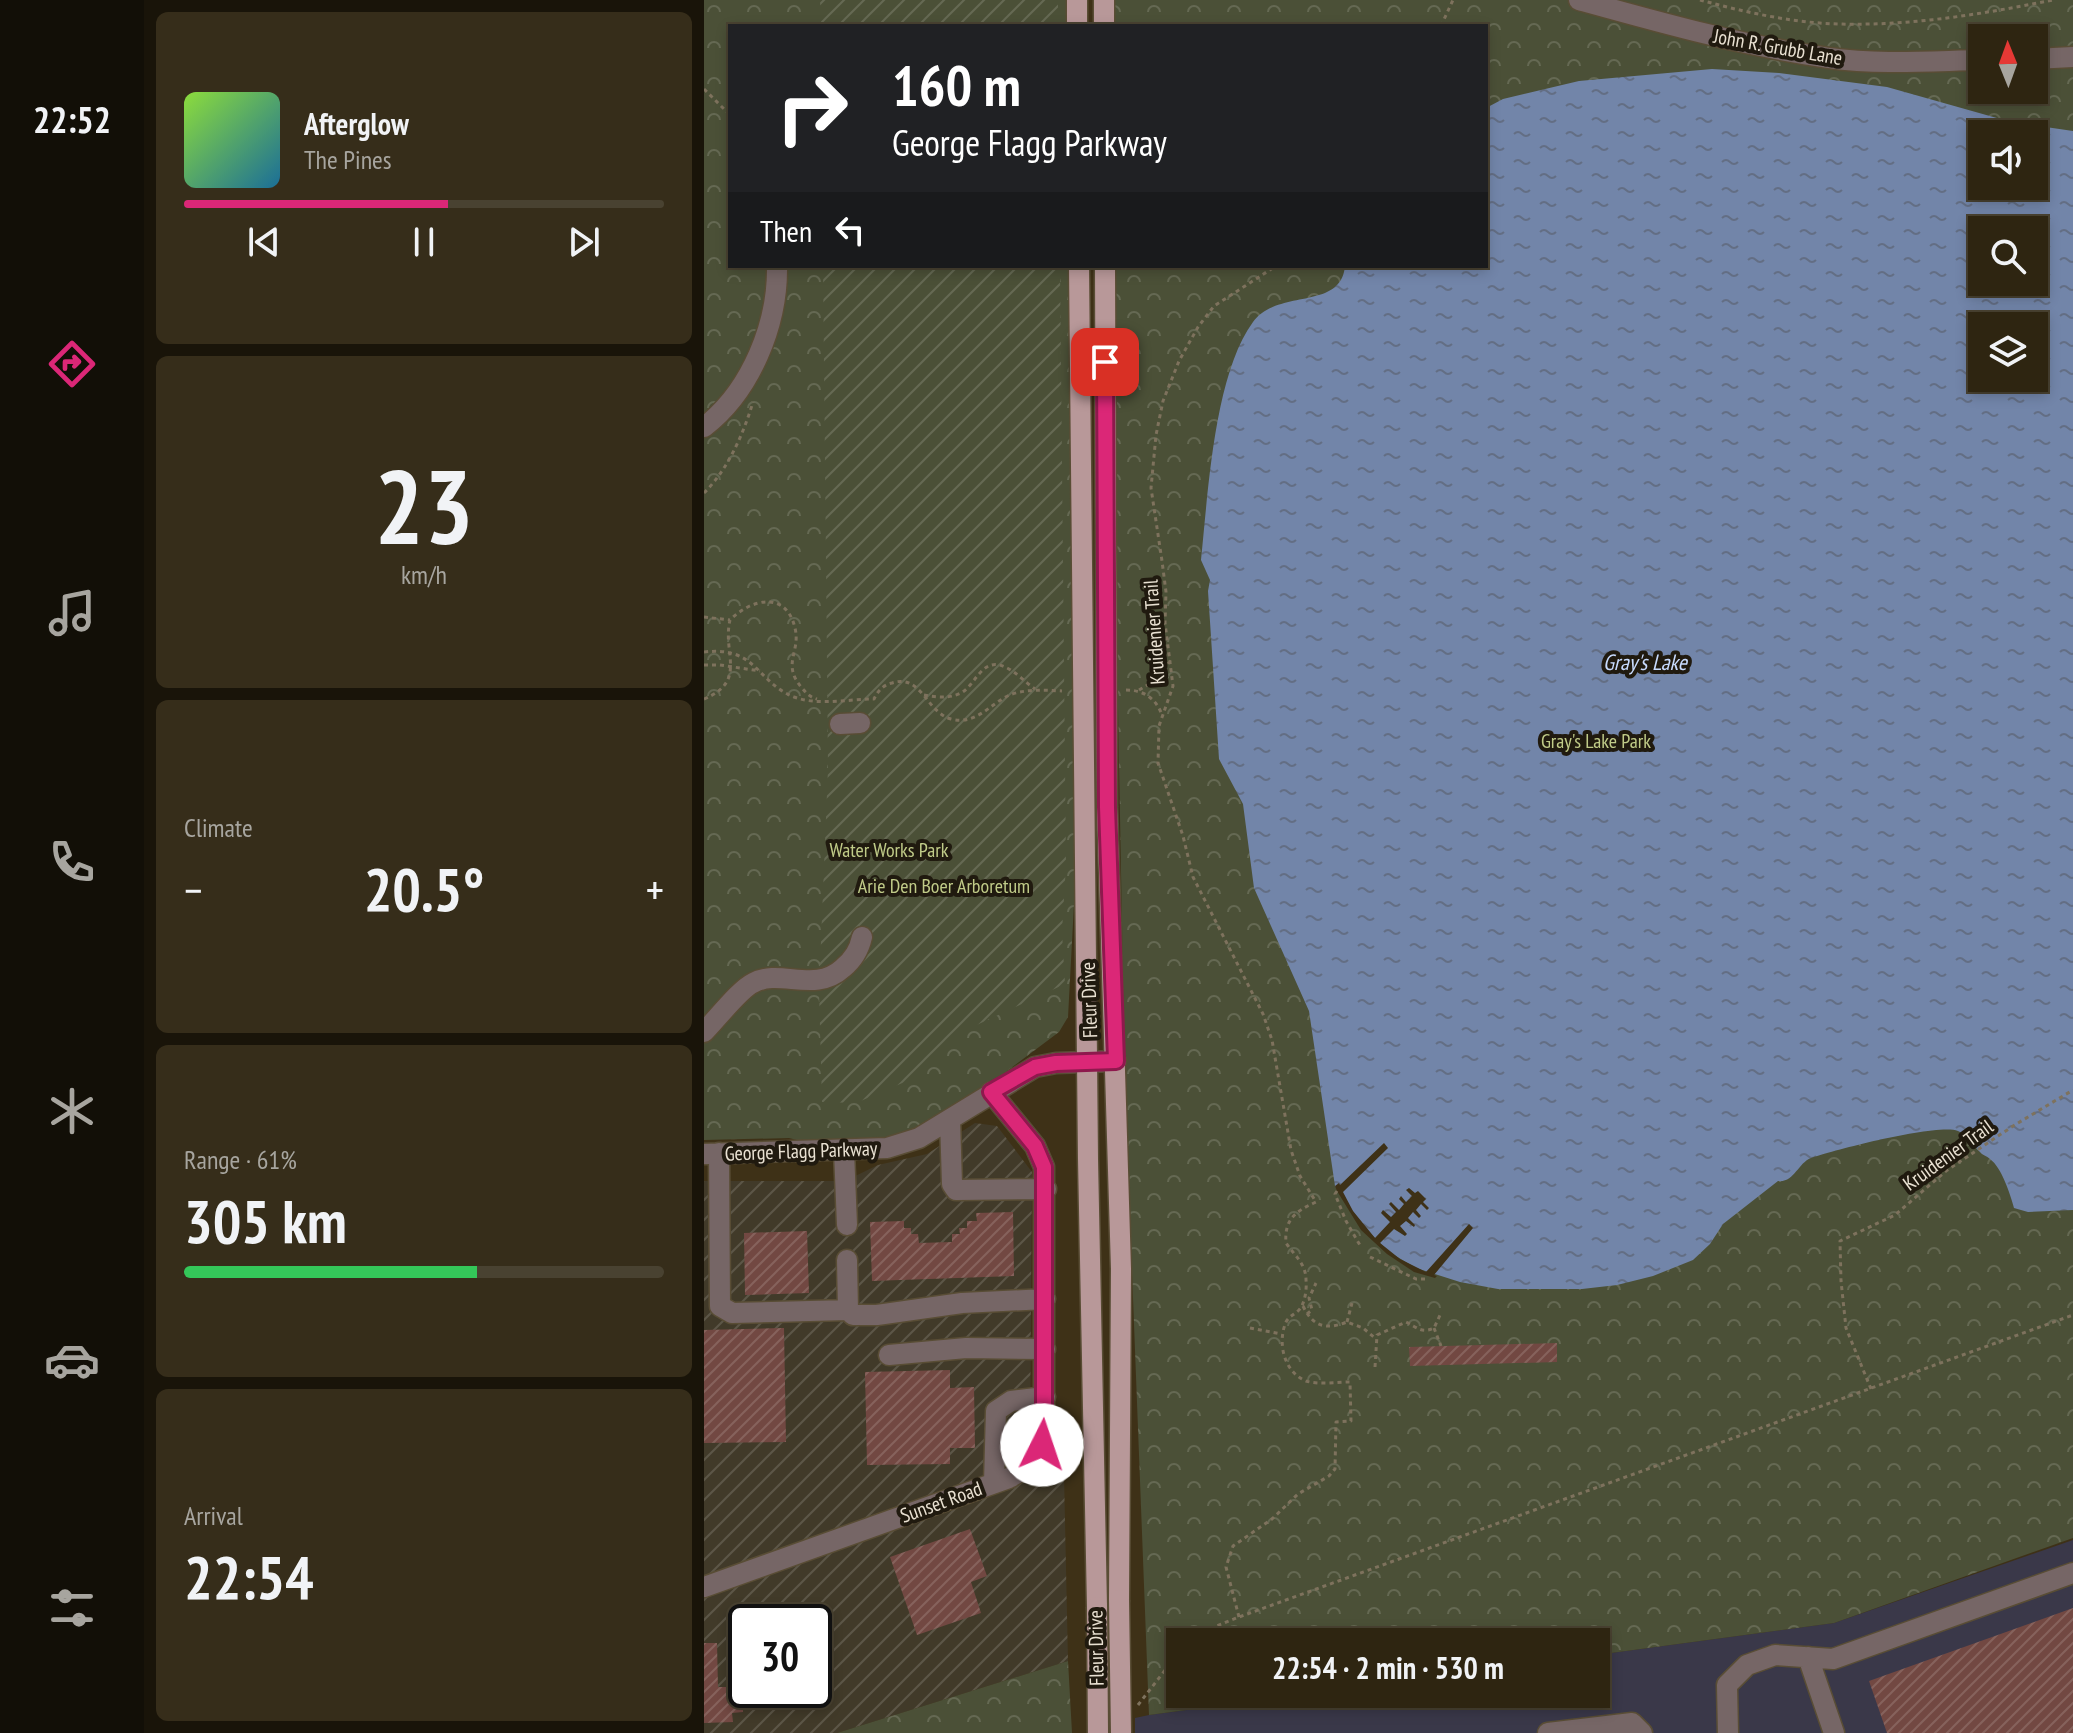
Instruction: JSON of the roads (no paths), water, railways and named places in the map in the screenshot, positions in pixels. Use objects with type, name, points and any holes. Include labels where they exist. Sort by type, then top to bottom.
[{"type":"main road","points":[[1077,0],[1077,24]]},
{"type":"main road","points":[[1104,0],[1104,24]]},
{"type":"main road","name":"Fleur Drive","points":[[1079,268],[1098,1733]]},
{"type":"main road","name":"Fleur Drive","points":[[1105,268],[1107,807],[1121,1269],[1121,1733]]},
{"type":"street","name":"John R. Grubb Lane","points":[[1579,0],[1711,37],[1830,58],[1878,62],[1968,60]]},
{"type":"street","points":[[2048,58],[2073,57]]},
{"type":"street","points":[[704,427],[744,381],[763,345],[775,302],[777,268]]},
{"type":"street","points":[[704,1032],[754,982],[824,980],[838,973],[852,961],[862,937]]},
{"type":"street","name":"George Flagg Parkway","points":[[712,1154],[887,1148],[919,1138],[1035,1067],[1056,1063],[1116,1061]]},
{"type":"street","name":"Sunset Road","points":[[704,1587],[994,1483],[1025,1469],[1035,1459],[1042,1445],[1044,1428],[1046,1189],[1041,1155],[991,1092]]},
{"type":"street","points":[[950,1119],[952,1184],[956,1190],[1046,1189]]},
{"type":"street","points":[[844,1151],[847,1225]]},
{"type":"street","points":[[712,1154],[720,1306],[732,1313],[848,1310]]},
{"type":"street","points":[[847,1260],[848,1310],[853,1315],[877,1315],[962,1303],[1045,1299]]},
{"type":"street","points":[[889,1355],[966,1348],[1045,1349]]},
{"type":"street","points":[[994,1483],[996,1411],[1011,1401],[1045,1397]]},
{"type":"street","points":[[1728,1733],[1727,1685],[1747,1665],[1775,1655],[1833,1659],[2073,1573]]},
{"type":"street","points":[[1808,1657],[1834,1733]]},
{"type":"street","points":[[1548,1733],[1632,1723],[1642,1733]]},
{"type":"water","name":"Gray's Lake","points":[[1712,69],[1779,73],[1887,87],[2004,120],[1968,120],[1968,200],[2048,200],[2048,127],[2073,131],[2073,1210],[2028,1212],[2014,1208],[1998,1168],[1965,1135],[1958,1131],[1930,1131],[1811,1158],[1788,1179],[1778,1181],[1723,1224],[1710,1244],[1693,1260],[1653,1276],[1582,1289],[1498,1289],[1460,1282],[1416,1268],[1389,1252],[1364,1227],[1335,1186],[1309,1011],[1254,888],[1243,804],[1219,759],[1208,591],[1210,580],[1201,560],[1210,470],[1229,372],[1253,322],[1264,312],[1277,305],[1321,295],[1332,289],[1341,280],[1344,268],[1488,268],[1488,107],[1503,99],[1579,81]]},
{"type":"park label","name":"Gray's Lake Park","points":[[1596,741]]},
{"type":"park label","name":"Water Works Park","points":[[889,850]]},
{"type":"park label","name":"Arie Den Boer Arboretum","points":[[944,886]]}]
